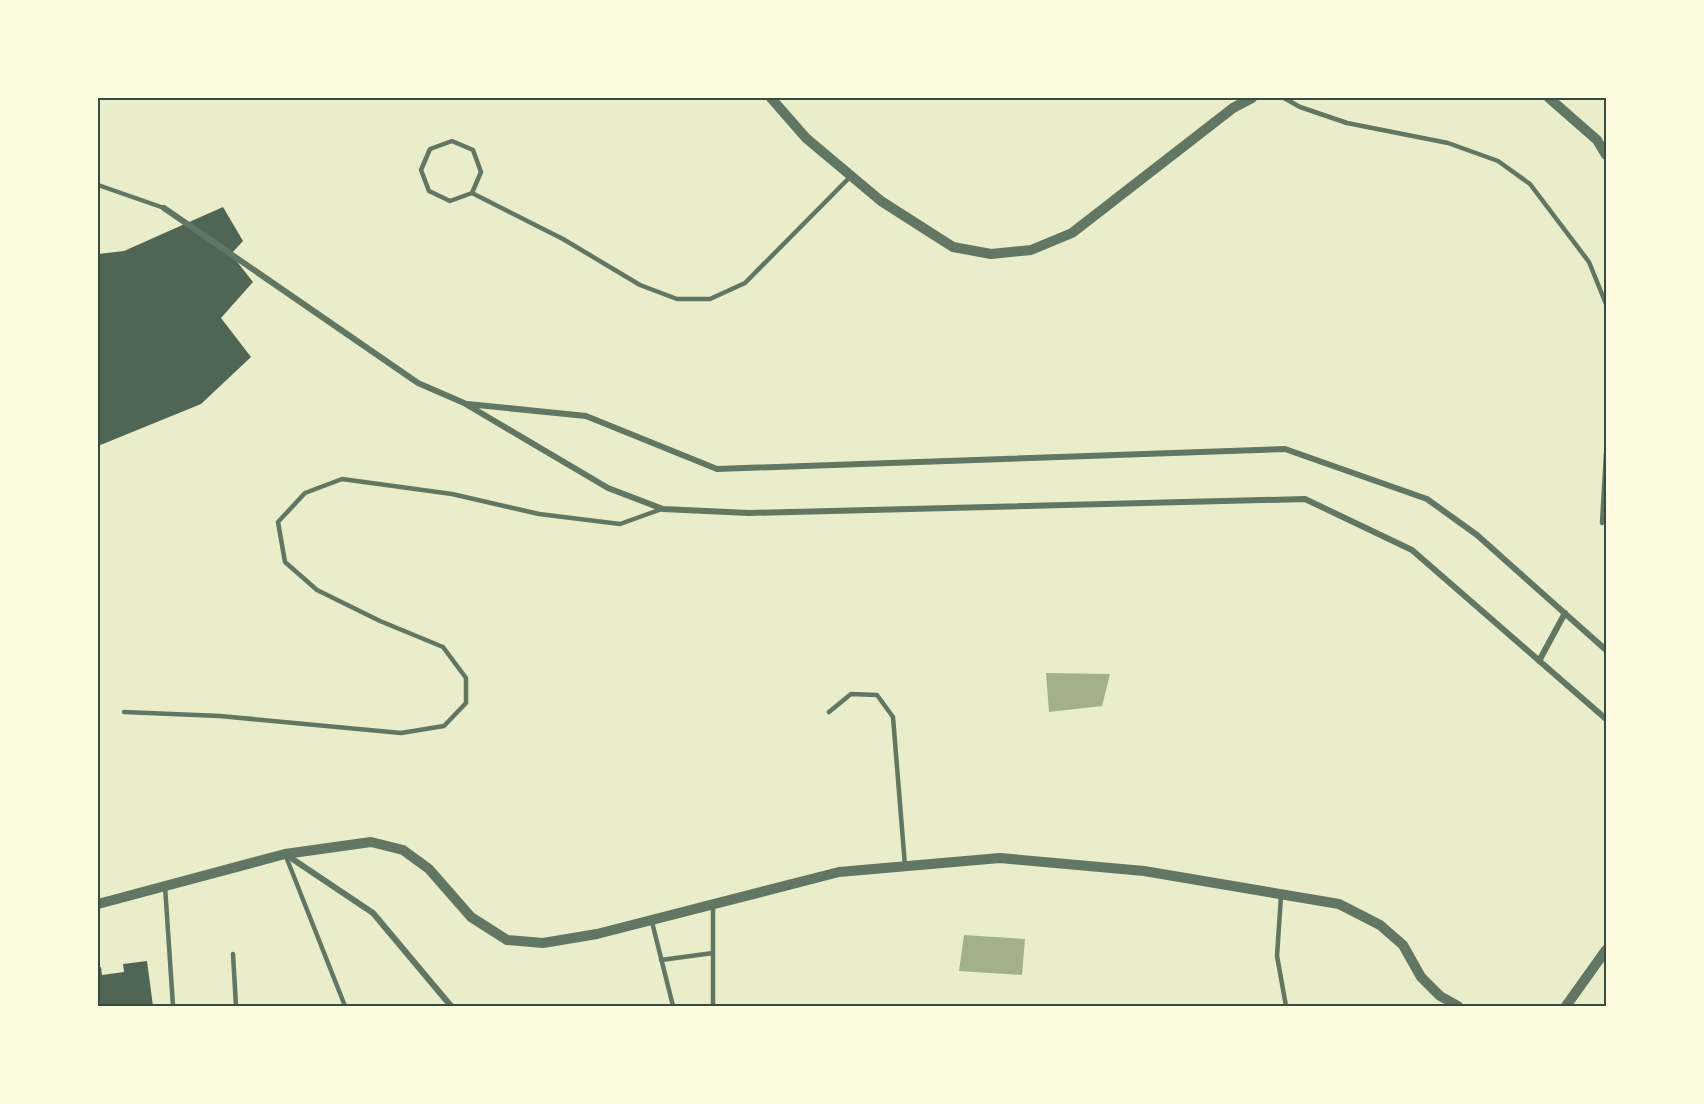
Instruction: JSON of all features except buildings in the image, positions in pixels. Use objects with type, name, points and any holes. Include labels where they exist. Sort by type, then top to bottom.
[{"type":"street","points":[[771,98],[806,138],[850,177],[923,230],[953,247],[991,254],[1031,250],[1072,233],[1233,108],[1252,98]]},
{"type":"street","points":[[1549,98],[1602,140],[1606,155]]},
{"type":"street","points":[[164,208],[418,383],[464,404],[608,489],[663,509],[749,513],[1305,499],[1412,550],[1606,719]]},
{"type":"street","points":[[464,404],[586,416],[717,469],[1285,449],[1427,499],[1477,535],[1606,650]]},
{"type":"street","points":[[1539,661],[1565,613]]},
{"type":"street","points":[[98,904],[285,854],[370,842],[403,850],[429,869],[471,917],[507,939],[543,943],[597,934],[839,872],[1000,858],[1144,872],[1339,904],[1380,925],[1403,945],[1420,977],[1440,996],[1458,1006]]},
{"type":"street","points":[[285,854],[373,913],[451,1006]]},
{"type":"street","points":[[1566,1006],[1606,950]]},
{"type":"lane","points":[[1284,98],[1347,123],[1448,143],[1498,161],[1530,184],[1537,192],[1589,262],[1606,304]]},
{"type":"lane","points":[[472,193],[481,172],[473,150],[452,141],[430,149],[421,170],[429,191],[450,201],[472,193],[563,239],[640,285],[677,299],[710,299],[745,283],[850,177]]},
{"type":"lane","points":[[98,186],[164,208]]},
{"type":"lane","points":[[1602,523],[1606,453]]},
{"type":"lane","points":[[124,712],[220,716],[401,733],[444,726],[466,703],[466,678],[443,647],[381,621],[317,590],[285,562],[278,522],[305,493],[342,479],[453,494],[539,514],[620,524],[663,509]]},
{"type":"lane","points":[[829,712],[851,694],[877,696],[893,717],[905,866]]},
{"type":"lane","points":[[285,854],[345,1006]]},
{"type":"lane","points":[[165,886],[173,1006]]},
{"type":"lane","points":[[1281,895],[1277,956],[1286,1006]]},
{"type":"lane","points":[[713,903],[713,1006]]},
{"type":"lane","points":[[651,919],[673,1006]]},
{"type":"lane","points":[[661,960],[713,953]]},
{"type":"lane","points":[[233,954],[236,1006]]},
{"type":"shaded area","points":[[1046,673],[1110,674],[1102,706],[1049,712]]},
{"type":"shaded area","points":[[964,935],[1025,939],[1022,975],[959,971]]}]
